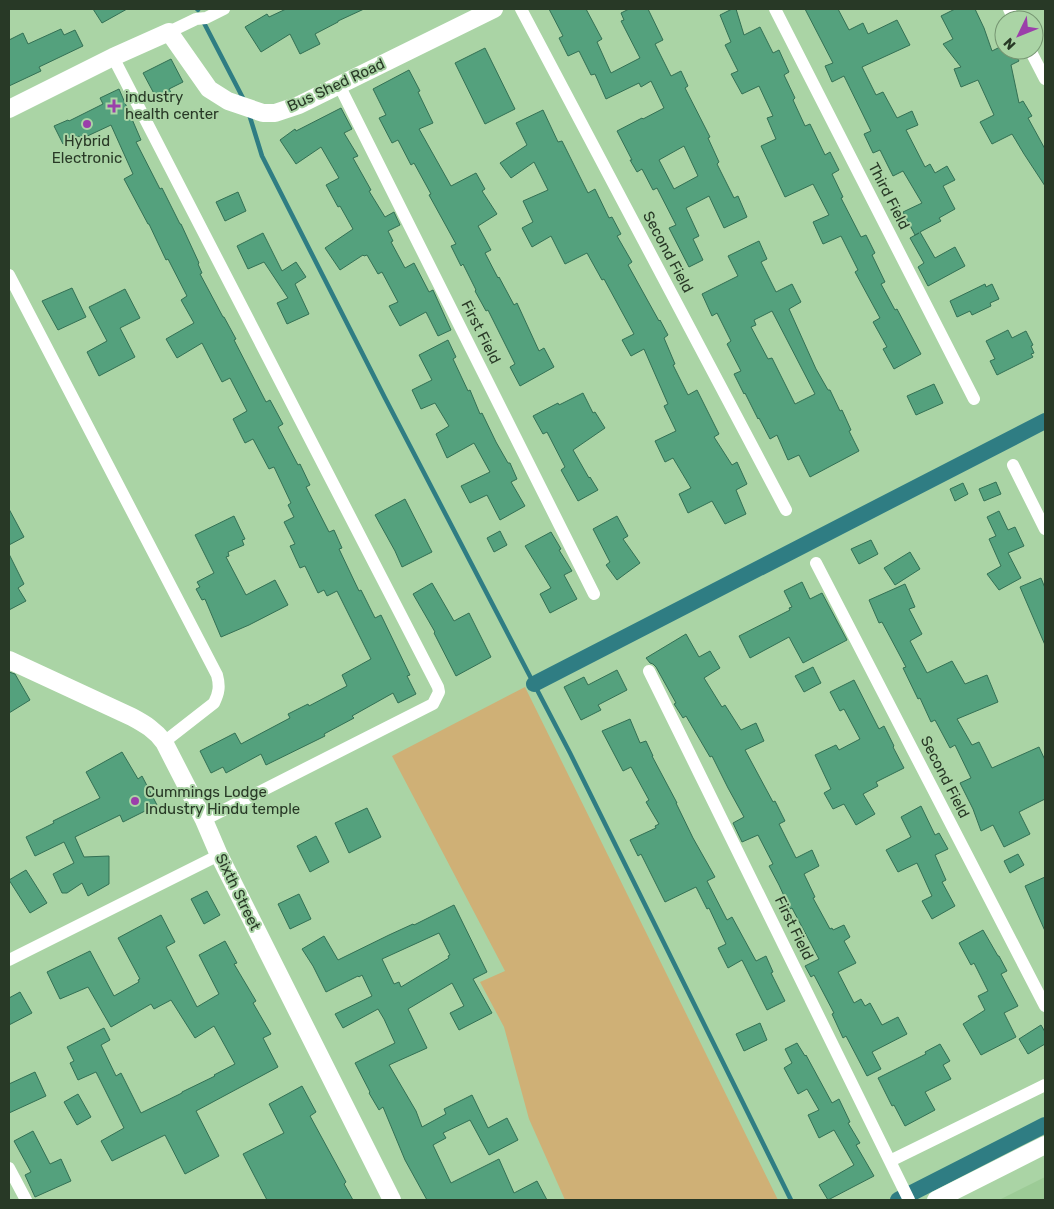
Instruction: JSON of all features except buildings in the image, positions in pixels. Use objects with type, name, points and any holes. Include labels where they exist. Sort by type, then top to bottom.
[{"type":"street","points":[[9,109],[114,56],[196,19],[206,18],[224,9]]},
{"type":"street","name":"Bus Shed Road","points":[[169,32],[208,89],[228,101],[263,113],[275,113],[299,105],[494,9]]},
{"type":"street","name":"Second Field","points":[[521,9],[786,510]]},
{"type":"street","name":"Third Field","points":[[775,9],[974,399]]},
{"type":"street","points":[[114,56],[439,692],[433,704],[204,820]]},
{"type":"street","points":[[1035,60],[1045,79]]},
{"type":"street","name":"First Field","points":[[339,85],[594,594]]},
{"type":"street","points":[[9,275],[217,675],[219,688],[214,703],[164,742]]},
{"type":"street","points":[[1013,466],[1045,529]]},
{"type":"street","name":"Second Field","points":[[816,563],[1045,1006]]},
{"type":"street","name":"Sixth Street","points":[[9,660],[132,717],[151,728],[164,742],[392,1200]]},
{"type":"street","name":"First Field","points":[[649,671],[909,1200]]},
{"type":"street","points":[[9,960],[219,855]]},
{"type":"street","points":[[890,1161],[1045,1085]]},
{"type":"street","points":[[936,1200],[1045,1145]]},
{"type":"street","points":[[9,1168],[26,1200]]},
{"type":"shaded area","points":[[525,687],[778,1200],[565,1200],[529,1119],[504,1027],[480,982],[505,971],[392,756]]},
{"type":"shaded area","points":[[1045,1177],[1045,1200],[999,1200]]},
{"type":"waterway","points":[[203,21],[245,102]]},
{"type":"waterway","points":[[249,114],[262,156],[385,398],[570,753],[791,1200]]},
{"type":"waterway","points":[[534,684],[1045,421]]},
{"type":"waterway","points":[[898,1200],[1045,1125]]},
{"type":"place","name":"industry health center","points":[[114,106]]},
{"type":"place","name":"Hybrid Electronic","points":[[87,124]]},
{"type":"place","name":"Cummings Lodge Industry Hindu temple","points":[[135,801]]}]
